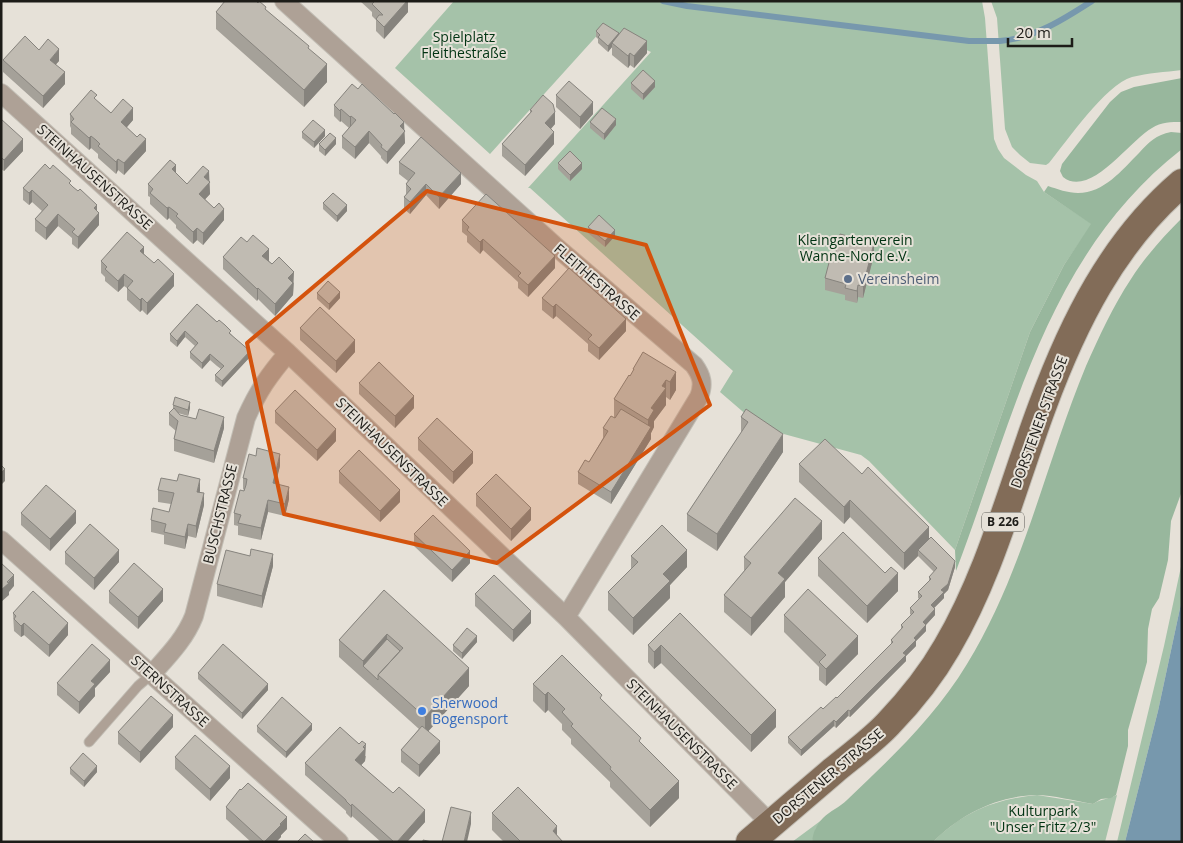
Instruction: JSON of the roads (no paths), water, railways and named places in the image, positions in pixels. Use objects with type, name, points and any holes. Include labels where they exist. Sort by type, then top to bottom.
[{"type":"main road","name":"DORSTENER STRASSE","points":[[750,842],[887,725],[913,696],[935,667],[966,612],[981,577],[1004,518],[1042,408],[1074,329],[1095,289],[1121,249],[1144,219],[1182,183]]},
{"type":"street","name":"FLEITHESTRASSE","points":[[284,1],[554,245],[694,365],[700,373],[702,388],[699,397],[566,617]]},
{"type":"street","name":"STEINHAUSENSTRASSE","points":[[1,93],[288,353],[566,617],[771,824]]},
{"type":"street","name":"BUSCHSTRASSE","points":[[152,674],[190,627],[246,418],[257,393],[271,372],[288,353]]},
{"type":"street","name":"STERNSTRASSE","points":[[1,540],[339,842]]},
{"type":"lane","points":[[89,742],[138,686],[152,674]]},
{"type":"water","points":[[1182,599],[1182,842],[1125,842],[1158,711]]},
{"type":"waterway","points":[[663,1],[687,6],[969,41],[1000,41],[1025,36],[1049,27],[1092,1]]},
{"type":"place","name":"Vereinsheim","points":[[848,279]]},
{"type":"place","name":"Sherwood Bogensport","points":[[422,711]]},
{"type":"park label","name":"Spielplatz Fleithestraße","points":[[464,46]]},
{"type":"park label","name":"Kleingartenverein Wanne-Nord e.V.","points":[[855,248]]},
{"type":"park label","name":"Kulturpark \"Unser Fritz 2/3\"","points":[[1043,820]]}]
